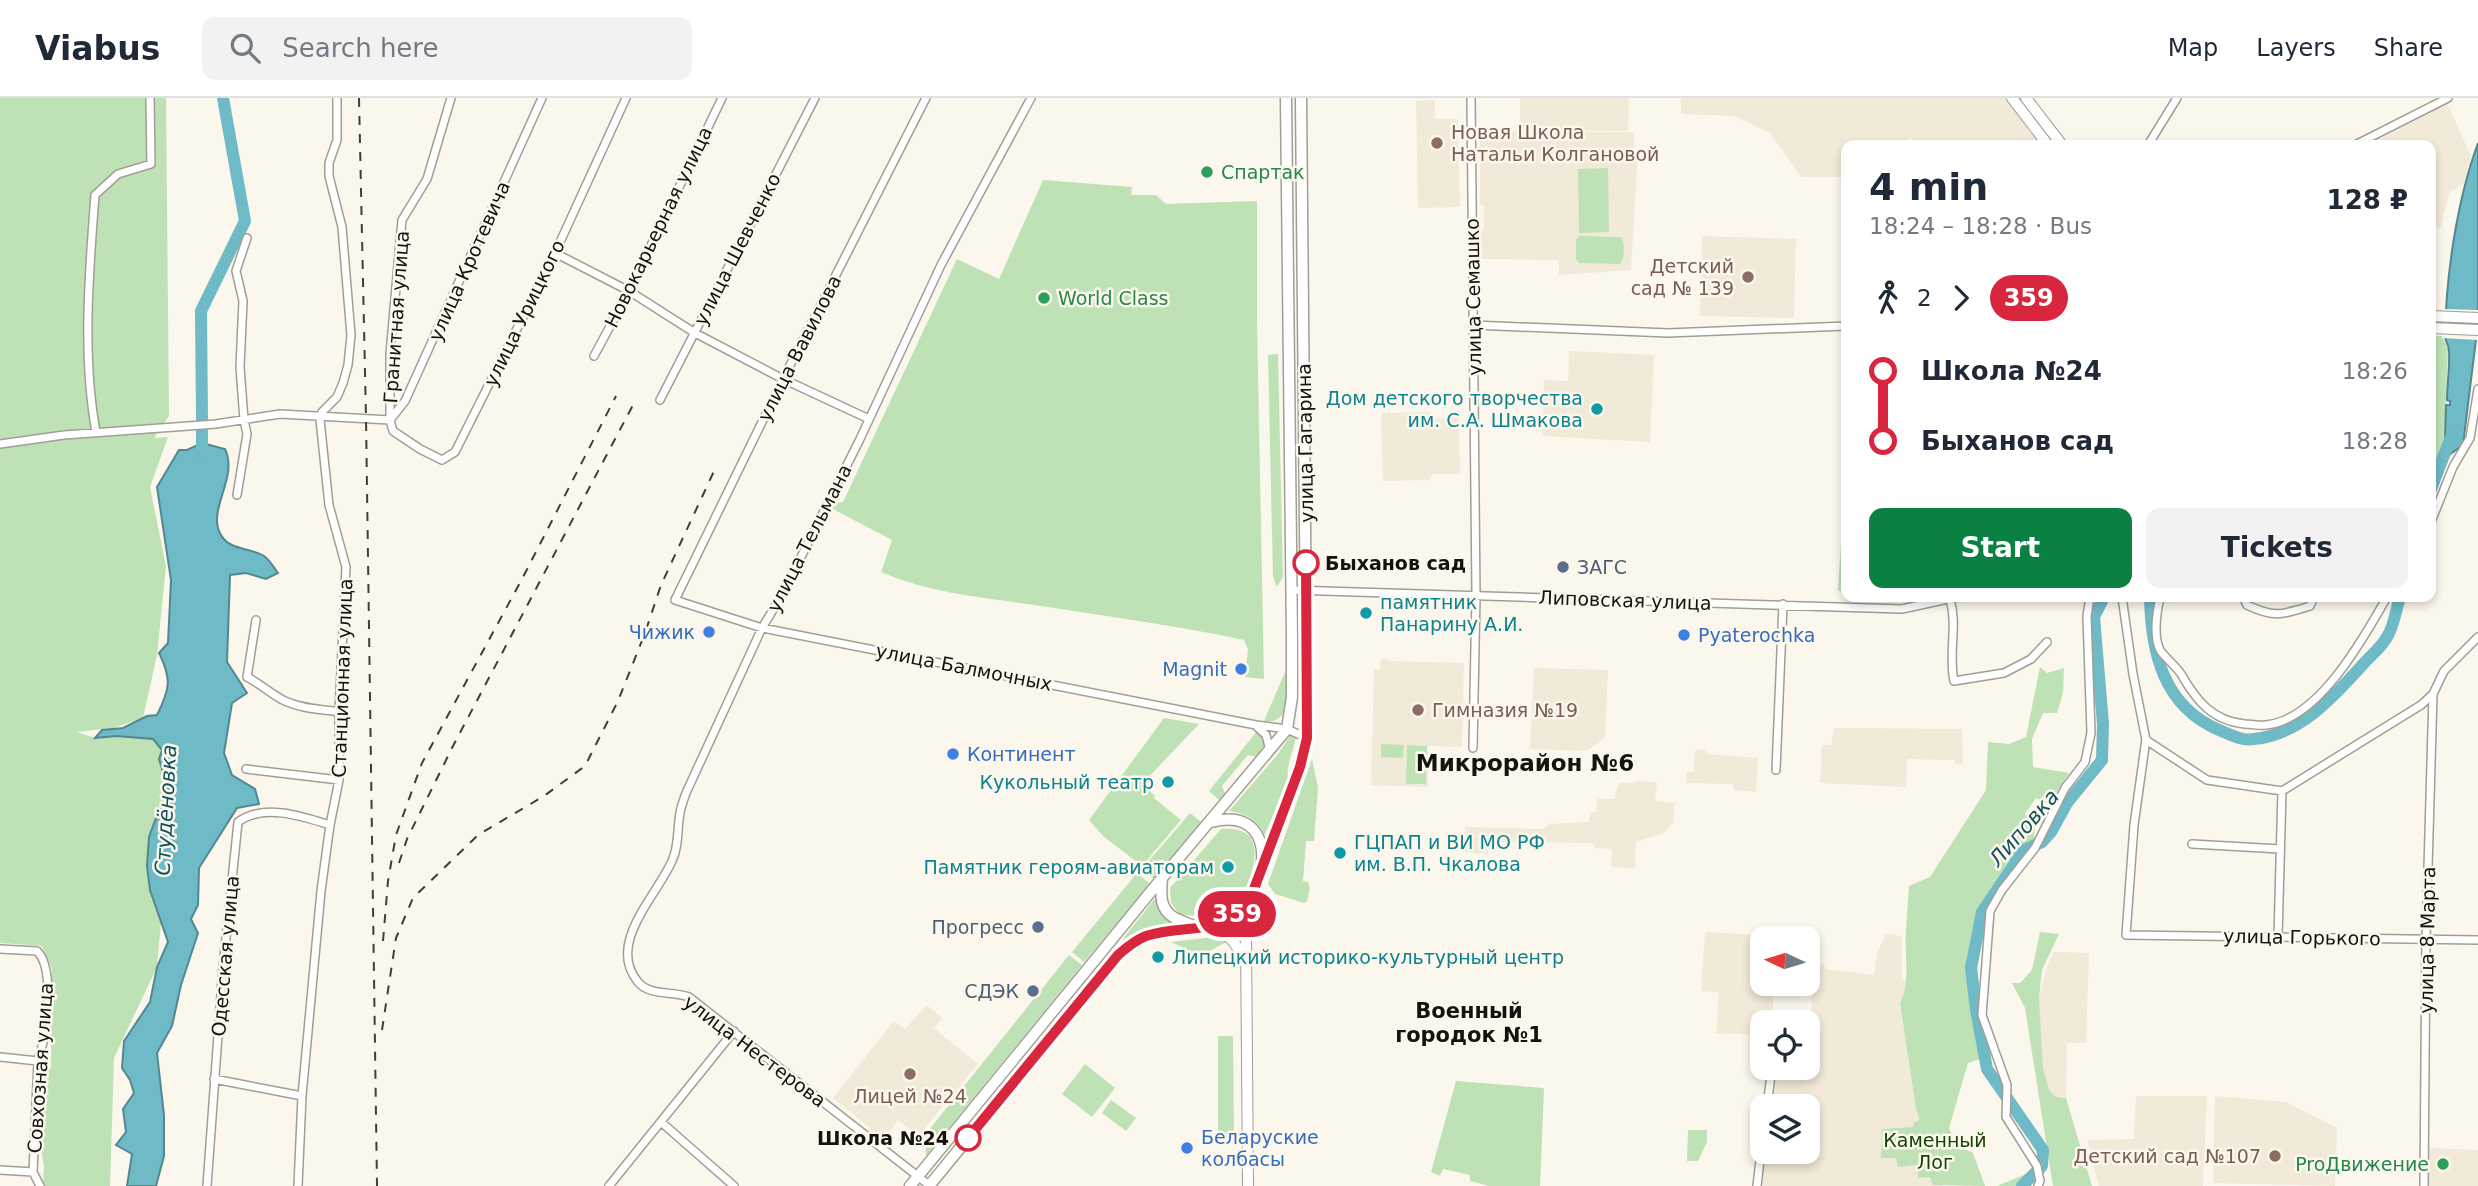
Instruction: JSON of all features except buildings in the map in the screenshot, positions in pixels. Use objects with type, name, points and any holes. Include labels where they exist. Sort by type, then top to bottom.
[{"type":"main road","name":"улица Гагарина","points":[[1211,822],[1287,729],[1292,697],[1286,98]]},
{"type":"main road","name":"улица Гагарина","points":[[1263,863],[1300,767],[1307,738],[1301,98]]},
{"type":"main road","points":[[2012,98],[2044,140]]},
{"type":"main road","points":[[2026,98],[2058,140]]},
{"type":"main road","points":[[2436,322],[2478,318]]},
{"type":"main road","points":[[2436,323],[2478,330]]},
{"type":"main road","points":[[1289,399],[1291,405],[1297,407],[1303,405],[1305,399]]},
{"type":"main road","points":[[910,1186],[1162,878],[1211,822],[1231,819],[1250,827],[1261,843],[1263,863],[1251,897],[1247,923],[1248,1186]]},
{"type":"main road","points":[[1162,878],[1160,897],[1164,910],[1176,920],[1224,932],[1236,942],[1246,966]]},
{"type":"main road","points":[[929,1186],[1118,955],[1146,936],[1223,924],[1251,897]]},
{"type":"street","points":[[96,432],[89,371],[90,253],[95,195],[118,174],[151,164],[150,98]]},
{"type":"street","points":[[320,416],[337,397],[343,383],[351,335],[342,227],[329,176],[329,163],[337,140],[337,98]]},
{"type":"street","name":"Гранитная улица","points":[[390,420],[390,354],[402,220],[427,179],[451,98]]},
{"type":"street","name":"улица Кротевича","points":[[390,420],[405,401],[542,98]]},
{"type":"street","name":"улица Урицкого","points":[[390,420],[393,431],[442,460],[455,452],[555,253],[626,98]]},
{"type":"street","name":"Новокарьерная улица","points":[[594,356],[629,291],[722,98]]},
{"type":"street","name":"улица Шевченко","points":[[660,400],[815,98]]},
{"type":"street","name":"улица Вавилова","points":[[675,600],[783,379],[926,98]]},
{"type":"street","name":"улица Тельмана","points":[[640,985],[628,968],[628,941],[673,861],[680,812],[686,793],[762,628],[782,595],[869,419],[941,265],[1031,98]]},
{"type":"street","name":"улица Семашко","points":[[1471,98],[1476,595],[1473,748]]},
{"type":"street","points":[[2151,140],[2177,98]]},
{"type":"street","points":[[2365,140],[2448,98]]},
{"type":"street","points":[[237,495],[247,434],[240,367],[243,301],[236,271],[247,238]]},
{"type":"street","points":[[555,253],[629,291],[695,333],[783,379],[869,419]]},
{"type":"street","points":[[1473,325],[1668,333],[1841,327]]},
{"type":"street","points":[[2436,510],[2453,467],[2470,438],[2478,389]]},
{"type":"street","points":[[0,444],[96,432],[216,424],[280,414],[390,420]]},
{"type":"street","name":"Станционная улица","points":[[298,1186],[302,1096],[321,891],[339,780],[339,712],[346,566],[329,505],[320,416]]},
{"type":"street","name":"Липовская улица","points":[[1291,590],[1902,609],[1935,602]]},
{"type":"street","name":"улица Балмочных","points":[[675,600],[762,628],[1287,729],[1307,738]]},
{"type":"street","points":[[1954,602],[1951,669],[1954,681],[2004,673],[2031,659],[2047,642]]},
{"type":"street","points":[[2039,1183],[2037,1166],[2006,1117],[2007,1085],[1982,1015],[1990,911],[2002,890],[2035,848],[2065,788],[2085,762],[2090,748],[2091,698],[2087,616],[2089,602]]},
{"type":"street","points":[[2123,602],[2146,739],[2207,780],[2282,791],[2421,705],[2432,694],[2444,671],[2478,637]]},
{"type":"street","points":[[2160,602],[2157,628],[2160,649],[2172,662],[2196,700],[2232,723],[2267,726],[2295,714],[2316,699],[2358,649],[2384,602]]},
{"type":"street","points":[[2245,602],[2247,606],[2272,615],[2284,615],[2310,606],[2312,602]]},
{"type":"street","points":[[1776,770],[1783,604]]},
{"type":"street","points":[[256,620],[247,677],[265,686],[281,699],[300,707],[339,712]]},
{"type":"street","name":"улица 8 Марта","points":[[2424,1186],[2432,694]]},
{"type":"street","points":[[1256,725],[1266,735],[1270,751]]},
{"type":"street","name":"улица Горького","points":[[2146,739],[2134,825],[2126,936],[2478,940]]},
{"type":"street","points":[[247,769],[339,780]]},
{"type":"street","points":[[2278,937],[2282,791]]},
{"type":"street","name":"Одесская улица","points":[[207,1186],[214,1079],[238,822],[245,817],[265,812],[303,817],[330,825]]},
{"type":"street","points":[[2192,844],[2280,849]]},
{"type":"street","name":"Совхозная улица","points":[[0,949],[37,951],[43,957],[47,972],[44,1046],[38,1062],[33,1172],[40,1186]]},
{"type":"street","name":"улица Нестерова","points":[[640,985],[659,993],[689,997],[929,1186]]},
{"type":"street","points":[[609,1186],[734,1031]]},
{"type":"street","points":[[0,1057],[38,1062]]},
{"type":"street","points":[[214,1079],[302,1096]]},
{"type":"street","points":[[661,1122],[734,1186]]},
{"type":"street","points":[[1757,1186],[1760,1164]]},
{"type":"street","points":[[0,1170],[33,1172]]},
{"type":"shaded area","points":[[1520,98],[1629,98],[1628,131],[1520,131]]},
{"type":"shaded area","points":[[1681,98],[2008,98],[2041,140],[1912,140],[1912,137],[1907,140],[1841,140],[1841,177],[1801,177],[1770,133],[1735,116],[1681,114]]},
{"type":"shaded area","name":"Новая Школа Натальи Колгановой","points":[[1435,100],[1435,119],[1458,119],[1460,207],[1418,208],[1416,101]]},
{"type":"shaded area","points":[[2447,103],[2471,156],[2464,183],[2449,193],[2441,227],[2436,230],[2436,140],[2379,140]]},
{"type":"shaded area","points":[[1480,131],[1633,132],[1637,166],[1631,270],[1559,275],[1559,260],[1482,259],[1484,206],[1480,204]]},
{"type":"shaded area","name":"Детский сад № 139","points":[[1702,236],[1796,239],[1794,318],[1700,316]]},
{"type":"shaded area","name":"Дом детского творчества им. С.А. Шмакова","points":[[1569,351],[1654,355],[1650,442],[1542,436],[1544,380],[1568,381]]},
{"type":"shaded area","points":[[1430,412],[1430,416],[1438,419],[1459,417],[1460,474],[1432,474],[1430,480],[1383,481],[1381,413]]},
{"type":"shaded area","name":"Гимназия №19","points":[[1381,659],[1464,663],[1462,747],[1428,746],[1428,787],[1371,785],[1374,670],[1380,670]]},
{"type":"shaded area","points":[[1534,668],[1608,670],[1605,738],[1587,751],[1530,749]]},
{"type":"shaded area","points":[[1834,728],[1962,729],[1963,765],[1955,764],[1955,760],[1907,759],[1906,787],[1820,783],[1822,745],[1831,745]]},
{"type":"shaded area","points":[[1707,749],[1707,754],[1758,758],[1756,792],[1734,790],[1733,784],[1686,783],[1687,771],[1694,772],[1695,750]]},
{"type":"shaded area","points":[[1657,782],[1655,801],[1675,803],[1673,823],[1663,833],[1636,842],[1635,868],[1611,867],[1612,849],[1595,848],[1594,843],[1489,842],[1488,854],[1464,852],[1465,827],[1543,829],[1549,824],[1589,822],[1591,812],[1596,812],[1597,799],[1614,799],[1619,783]]},
{"type":"shaded area","points":[[1705,932],[1750,934],[1750,996],[1773,996],[1773,1010],[1750,1010],[1750,1034],[1716,1033],[1719,992],[1701,991]]},
{"type":"shaded area","points":[[1886,934],[1902,936],[1902,979],[1906,981],[1900,1003],[1919,1116],[1914,1127],[1881,1157],[1896,1158],[1917,1165],[1943,1186],[1760,1186],[1763,1164],[1820,1164],[1820,1094],[1774,1094],[1777,1080],[1820,1080],[1820,1010],[1811,1010],[1812,996],[1820,996],[1820,963],[1824,964],[1826,969],[1874,975],[1877,953]]},
{"type":"shaded area","points":[[2054,952],[2089,953],[2086,1043],[2067,1043],[2066,1098],[2055,1097],[2049,1090],[2043,1067],[2039,998],[2047,966]]},
{"type":"shaded area","name":"Лицей №24","points":[[927,1005],[942,1018],[934,1028],[978,1064],[918,1136],[898,1120],[884,1140],[833,1098],[894,1021],[905,1029]]},
{"type":"shaded area","points":[[2136,1096],[2207,1096],[2203,1186],[2099,1186],[2087,1140],[2134,1139]]},
{"type":"shaded area","name":"Детский сад №107","points":[[2215,1096],[2287,1102],[2337,1128],[2335,1186],[2213,1183]]},
{"type":"shaded area","points":[[2429,1148],[2478,1150],[2478,1186],[2428,1186]]},
{"type":"green space","points":[[0,98],[166,98],[169,416],[154,438],[168,437],[150,487],[166,566],[157,655],[143,718],[113,728],[77,732],[95,738],[116,736],[153,739],[162,750],[172,802],[148,877],[161,922],[157,967],[114,1058],[110,1186],[43,1186],[44,1167],[37,1122],[41,1082],[51,1067],[52,969],[42,946],[0,943]]},
{"type":"green space","points":[[1608,168],[1609,232],[1579,233],[1578,169]]},
{"type":"green space","points":[[1043,180],[1132,187],[1131,195],[1156,195],[1166,204],[1257,201],[1264,679],[1245,677],[1248,649],[1244,640],[953,593],[898,579],[881,572],[892,540],[831,508],[833,503],[843,502],[957,259],[999,279]]},
{"type":"green space","points":[[1579,236],[1621,237],[1624,250],[1620,264],[1579,263],[1576,259],[1576,240]]},
{"type":"green space","points":[[2436,336],[2442,336],[2448,349],[2444,446],[2436,469]]},
{"type":"green space","points":[[1278,354],[1283,577],[1277,587],[1273,577],[1268,355]]},
{"type":"green space","points":[[1841,542],[1841,591],[1838,591]]},
{"type":"green space","points":[[1288,665],[1285,710],[1274,721],[1264,721]]},
{"type":"green space","points":[[2040,667],[2047,673],[2064,668],[2063,693],[2057,713],[2043,713],[2032,739],[2033,767],[2069,773],[2049,804],[2036,798],[2025,814],[2035,829],[2033,848],[1976,926],[1980,1040],[1991,1055],[1968,1063],[1949,1128],[1957,1145],[1973,1153],[1985,1186],[1933,1185],[1930,1177],[1918,1178],[1917,1165],[1898,1167],[1896,1158],[1881,1158],[1882,1129],[1913,1127],[1919,1117],[1900,1003],[1906,977],[1909,886],[1930,877],[1986,790],[1988,742],[2009,744],[2026,737]]},
{"type":"green space","points":[[1164,718],[1199,724],[1142,784],[1154,798],[1181,820],[1142,866],[1103,836],[1089,820]]},
{"type":"green space","points":[[1257,731],[1263,737],[1264,746],[1256,757],[1248,755],[1222,786],[1225,793],[1219,800],[1209,791]]},
{"type":"green space","points":[[1292,733],[1296,737],[1288,777],[1265,835],[1251,818],[1229,811],[1278,754]]},
{"type":"green space","points":[[1381,744],[1404,745],[1403,758],[1381,757]]},
{"type":"green space","points":[[1407,745],[1427,746],[1426,784],[1406,784]]},
{"type":"green space","points":[[1312,759],[1318,788],[1314,841],[1306,841],[1303,881],[1308,882],[1310,888],[1304,903],[1275,894],[1268,884]]},
{"type":"green space","points":[[1190,813],[1201,822],[1154,879],[1142,869]]},
{"type":"green space","points":[[1221,829],[1247,834],[1253,842],[1253,865],[1241,901],[1219,919],[1179,914],[1171,903],[1170,888]]},
{"type":"green space","points":[[1137,873],[1150,884],[1084,962],[1072,952]]},
{"type":"green space","points":[[1156,897],[1162,914],[1176,926],[1144,932],[1122,940]]},
{"type":"green space","name":"Каменный Лог","points":[[2040,932],[2059,934],[2042,970],[2039,998],[2043,1067],[2049,1090],[2056,1097],[2066,1098],[2092,1186],[2053,1186],[2025,1008],[2012,983],[2020,983],[2032,970]]},
{"type":"green space","points":[[1214,937],[1226,942],[1201,956],[1171,942]]},
{"type":"green space","points":[[1069,955],[1082,965],[926,1156],[925,1135]]},
{"type":"green space","points":[[1218,1036],[1233,1036],[1234,1137],[1218,1138]]},
{"type":"green space","points":[[1085,1064],[1115,1088],[1092,1117],[1062,1094]]},
{"type":"green space","points":[[1456,1081],[1544,1088],[1540,1186],[1489,1186],[1470,1181],[1470,1175],[1443,1169],[1440,1176],[1431,1172]]},
{"type":"green space","points":[[1111,1100],[1136,1118],[1126,1131],[1102,1113]]},
{"type":"green space","points":[[1688,1130],[1707,1130],[1707,1142],[1698,1161],[1687,1161]]},
{"type":"green space","name":"Каменный Лог","points":[[2026,1174],[2033,1178],[2029,1186],[1997,1186]]},
{"type":"water","points":[[2478,143],[2478,323],[2463,445],[2449,455],[2445,452],[2446,405],[2450,405],[2447,400],[2449,349],[2445,336],[2448,288],[2459,213]]},
{"type":"water","points":[[202,443],[225,449],[228,460],[226,482],[217,515],[221,535],[230,544],[264,556],[278,573],[266,579],[246,573],[230,575],[227,662],[247,693],[232,703],[224,753],[232,775],[255,789],[259,804],[237,808],[199,868],[198,905],[191,919],[198,933],[181,985],[172,1026],[157,1053],[164,1115],[164,1156],[156,1186],[127,1186],[132,1154],[116,1145],[126,1132],[123,1109],[134,1093],[122,1068],[124,1041],[150,1002],[157,967],[168,942],[150,890],[147,866],[149,837],[159,810],[172,802],[159,759],[162,750],[153,739],[116,736],[95,738],[102,730],[123,728],[147,716],[157,715],[165,698],[168,677],[159,653],[168,643],[171,580],[157,487],[179,450],[187,450]]},
{"type":"pier","points":[[2444,309],[2478,310],[2478,340],[2442,338]]},
{"type":"waterway","name":"Студёновка","points":[[202,419],[201,311],[245,221],[223,98]]},
{"type":"waterway","name":"Студёновка","points":[[202,430],[202,457]]},
{"type":"waterway","name":"Липовка","points":[[2436,476],[2451,437]]},
{"type":"waterway","name":"Липовка","points":[[2022,1186],[2042,1166],[2043,1150],[1987,1069],[1971,968],[1982,912],[2024,850],[2042,842],[2051,832],[2067,803],[2102,760],[2103,724],[2094,617],[2102,602]]},
{"type":"waterway","name":"Липовка","points":[[2150,602],[2153,638],[2164,675],[2173,692],[2200,720],[2232,736],[2249,739],[2271,736],[2287,730],[2330,699],[2385,640],[2399,602]]},
{"type":"railway","points":[[359,98],[377,1186]]},
{"type":"railway","points":[[383,941],[388,881],[396,835],[422,763],[522,579],[616,396]]},
{"type":"railway","points":[[399,863],[407,839],[453,746],[633,405]]},
{"type":"railway","points":[[382,1030],[396,938],[413,898],[478,835],[544,796],[585,766],[618,701],[661,585],[715,469]]},
{"type":"bus line","name":"359","points":[[968,1138],[1118,955],[1146,936],[1223,924],[1237,914],[1251,897],[1300,767],[1307,738],[1306,563]]},
{"type":"place","name":"Новая Школа Натальи Колгановой","points":[[1437,143]]},
{"type":"place","name":"Спартак","points":[[1207,172]]},
{"type":"place","name":"Детский сад № 139","points":[[1748,277]]},
{"type":"place","name":"World Class","points":[[1044,298]]},
{"type":"place","name":"Дом детского творчества им. С.А. Шмакова","points":[[1597,409]]},
{"type":"place","name":"Быханов сад","points":[[1306,563]]},
{"type":"place","name":"ЗАГС","points":[[1563,567]]},
{"type":"place","name":"памятник Панарину А.И.","points":[[1366,613]]},
{"type":"place","name":"Чижик","points":[[709,632]]},
{"type":"place","name":"Pyaterochka","points":[[1684,635]]},
{"type":"place","name":"Magnit","points":[[1241,669]]},
{"type":"place","name":"Гимназия №19","points":[[1418,710]]},
{"type":"place","name":"Континент","points":[[953,754]]},
{"type":"place","name":"Кукольный театр","points":[[1168,782]]},
{"type":"place","name":"ГЦПАП и ВИ МО РФ им. В.П. Чкалова","points":[[1340,853]]},
{"type":"place","name":"Памятник героям-авиаторам","points":[[1228,867]]},
{"type":"place","name":"Прогресс","points":[[1038,927]]},
{"type":"place","name":"Липецкий историко-культурный центр","points":[[1158,957]]},
{"type":"place","name":"СДЭК","points":[[1033,991]]},
{"type":"place","name":"Лицей №24","points":[[910,1074]]},
{"type":"place","name":"Школа №24","points":[[968,1138]]},
{"type":"place","name":"Беларуские колбасы","points":[[1187,1148]]},
{"type":"place","name":"Детский сад №107","points":[[2275,1156]]},
{"type":"place","name":"ProДвижение","points":[[2443,1164]]},
{"type":"district","name":"Микрорайон №6","points":[[1525,763]]},
{"type":"district","name":"Военный городок №1","points":[[1469,1023]]}]
